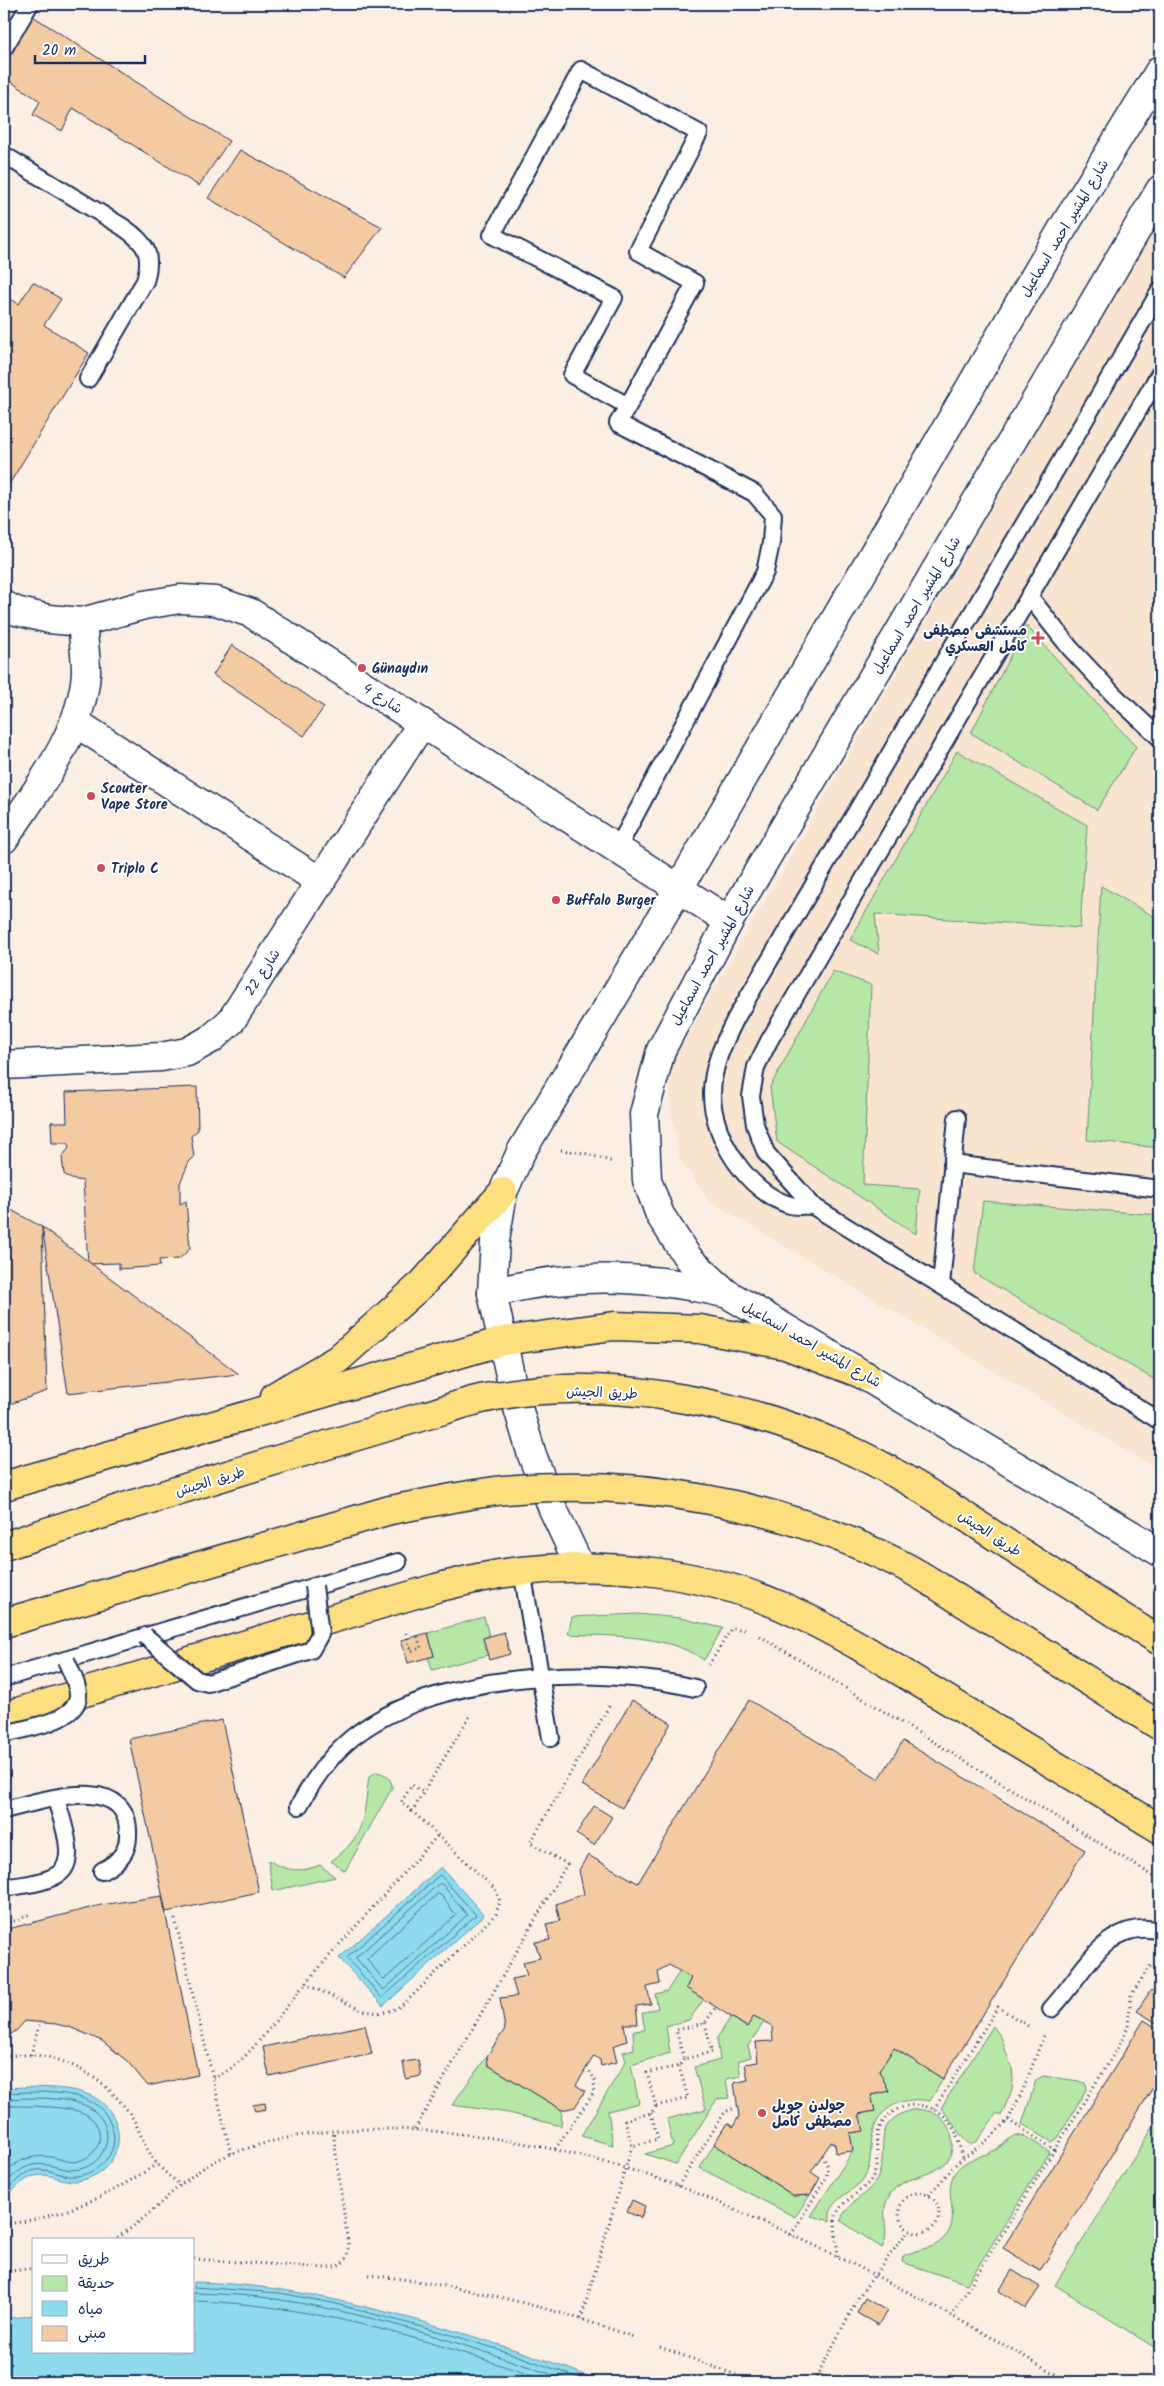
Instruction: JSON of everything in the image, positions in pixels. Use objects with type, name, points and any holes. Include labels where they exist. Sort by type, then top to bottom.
[{"type":"highway","points":[[240,1416],[338,1359],[423,1282],[503,1192]]},
{"type":"highway","points":[[4,1486],[503,1341],[614,1326],[700,1329],[785,1345],[867,1376]]},
{"type":"highway","name":"طريق الجيش","points":[[4,1546],[221,1477],[481,1399],[550,1391],[639,1392],[692,1399],[744,1411],[794,1427],[844,1447],[891,1471],[937,1499],[1160,1641]]},
{"type":"highway","points":[[4,1623],[390,1510],[504,1490],[562,1487],[621,1488],[680,1494],[737,1505],[794,1521],[849,1541],[903,1566],[1160,1726]]},
{"type":"highway","points":[[4,1716],[436,1588],[482,1577],[522,1571],[580,1567],[648,1571],[688,1577],[735,1590],[787,1609],[859,1646],[1160,1828]]},
{"type":"main road","name":"شارع المشير احمد اسماعيل","points":[[580,1567],[553,1510],[532,1455],[515,1398],[492,1293],[495,1242],[503,1192],[521,1152],[679,888],[1063,228],[1160,70]]},
{"type":"main road","name":"شارع المشير احمد اسماعيل","points":[[1160,190],[729,921],[661,1050],[644,1114],[647,1180],[660,1215],[688,1258],[726,1293],[1160,1552]]},
{"type":"main road","name":"شارع 4","points":[[4,605],[49,619],[82,622],[144,605],[180,598],[216,601],[251,613],[729,921]]},
{"type":"main road","points":[[4,840],[59,755],[75,722],[86,672],[82,622]]},
{"type":"main road","points":[[75,722],[320,882]]},
{"type":"main road","name":"شارع 22","points":[[4,1065],[161,1057],[187,1052],[211,1039],[231,1021],[422,723]]},
{"type":"main road","points":[[4,1060],[4,1065]]},
{"type":"main road","points":[[492,1293],[527,1284],[567,1278],[607,1277],[687,1284],[726,1293]]},
{"type":"lane","points":[[4,48],[30,4]]},
{"type":"lane","points":[[617,849],[765,572],[771,543],[773,515],[754,493],[618,423],[628,406],[695,283],[638,251],[699,133],[581,70],[492,235],[614,298],[572,375],[628,406]]},
{"type":"lane","points":[[4,155],[123,227],[138,237],[147,250],[150,266],[145,280],[88,379]]},
{"type":"lane","points":[[813,1206],[791,1205],[772,1196],[741,1170],[720,1134],[712,1095],[718,1054],[741,1009],[1160,291]]},
{"type":"lane","points":[[1160,374],[769,1041],[756,1068],[751,1096],[755,1125],[766,1153],[813,1206],[1160,1421]]},
{"type":"lane","points":[[1029,596],[1070,648],[1113,694],[1160,738]]},
{"type":"lane","points":[[941,1285],[957,1118]]},
{"type":"lane","points":[[952,1164],[1160,1189]]},
{"type":"lane","points":[[4,1678],[398,1562]]},
{"type":"lane","points":[[522,1571],[551,1738]]},
{"type":"lane","points":[[146,1636],[197,1680],[208,1683],[311,1650],[320,1634],[314,1586]]},
{"type":"lane","points":[[4,1734],[57,1719],[73,1710],[78,1694],[66,1660]]},
{"type":"lane","points":[[299,1806],[310,1786],[336,1752],[370,1725],[419,1703],[490,1684],[542,1678],[626,1677],[694,1688]]},
{"type":"lane","points":[[4,1810],[56,1799],[93,1794],[113,1802],[120,1810],[129,1829],[128,1840],[120,1859],[102,1871]]},
{"type":"lane","points":[[4,1888],[58,1875],[68,1863],[68,1847],[56,1799]]},
{"type":"lane","points":[[1057,2003],[1106,1942],[1119,1934],[1134,1929],[1150,1928],[1160,1931]]},
{"type":"path","points":[[521,1152],[551,1149],[584,1153],[616,1164],[647,1180]]},
{"type":"path","points":[[694,1688],[732,1628],[752,1632]]},
{"type":"path","points":[[406,1633],[411,1651],[421,1648],[417,1635]]},
{"type":"path","points":[[758,1635],[1160,1880]]},
{"type":"path","points":[[415,2129],[567,1864],[530,1843],[626,1677]]},
{"type":"path","points":[[412,1811],[490,1684]]},
{"type":"path","points":[[305,1984],[362,2010],[381,2013],[391,2012],[407,2001],[500,1908],[499,1895],[438,1835],[401,1802],[412,1785],[423,1792]]},
{"type":"path","points":[[213,2078],[230,2070],[242,2059],[305,1984],[438,1835]]},
{"type":"path","points":[[175,1918],[231,2154]]},
{"type":"path","points":[[4,1923],[18,1920]]},
{"type":"path","points":[[951,2316],[1124,2036],[1128,2027],[1131,1995],[1148,1969],[1152,1965],[1160,1964]]},
{"type":"path","points":[[929,2196],[962,2159],[990,2139],[1008,2120],[1023,2090],[1057,2003]]},
{"type":"path","points":[[934,2109],[998,2007],[1044,2035]]},
{"type":"path","points":[[684,2059],[676,2030],[705,2023],[716,2008]]},
{"type":"path","points":[[31,2055],[40,2021]]},
{"type":"path","points":[[656,2106],[648,2074],[679,2066],[684,2059],[712,2052],[705,2023]]},
{"type":"path","points":[[4,2057],[31,2055],[55,2059],[78,2068],[99,2080],[117,2097],[131,2116],[148,2152],[157,2164],[181,2185]]},
{"type":"path","points":[[581,2319],[627,2169],[632,2146],[625,2120],[651,2114],[656,2106],[688,2098],[679,2066]]},
{"type":"path","points":[[555,2149],[593,2094],[595,2080],[587,2067]]},
{"type":"path","points":[[838,2257],[835,2220],[837,2213],[841,2206],[862,2190],[874,2174],[880,2127],[892,2113],[900,2108],[918,2105],[934,2109],[952,2125],[958,2139],[962,2159]]},
{"type":"path","points":[[678,2186],[725,2112],[737,2106]]},
{"type":"path","points":[[632,2146],[658,2139],[651,2114]]},
{"type":"path","points":[[1008,2120],[1055,2150]]},
{"type":"path","points":[[116,2238],[150,2215],[196,2173],[231,2154],[264,2144],[333,2131],[415,2129],[478,2135],[555,2149],[627,2169],[678,2186],[791,2235],[874,2274],[1068,2382]]},
{"type":"path","points":[[195,2259],[325,2268],[338,2267],[343,2264],[349,2252],[333,2131]]},
{"type":"path","points":[[791,2235],[827,2176],[827,2165],[822,2155]]},
{"type":"path","points":[[4,2224],[43,2217],[103,2197],[157,2164]]},
{"type":"path","points":[[919,2192],[929,2196],[936,2202],[939,2210],[938,2220],[933,2227],[925,2232],[916,2234],[908,2231],[900,2223],[898,2212],[901,2202],[909,2195],[919,2192]]},
{"type":"path","points":[[814,2382],[860,2296],[874,2274],[908,2231]]},
{"type":"path","points":[[4,2272],[32,2268]]},
{"type":"path","points":[[369,2275],[422,2281],[476,2291],[581,2319],[636,2338]]},
{"type":"path","points":[[660,2347],[755,2382]]},
{"type":"shaded area","name":"مستشفى مصطفى كامل العسكري","points":[[1160,215],[1160,1471],[708,1200],[679,1157],[670,1107],[673,1060]]},
{"type":"green space","points":[[1026,625],[1136,747],[1097,810],[971,733]]},
{"type":"green space","points":[[957,751],[1087,825],[1080,928],[875,914],[879,954],[850,940]]},
{"type":"green space","points":[[1101,886],[1160,920],[1160,1148],[1087,1140]]},
{"type":"green space","points":[[833,971],[871,985],[863,1185],[920,1189],[916,1234],[777,1142],[770,1087]]},
{"type":"green space","points":[[983,1201],[1160,1215],[1160,1383],[974,1273]]},
{"type":"green space","points":[[637,1614],[680,1618],[723,1628],[704,1660],[689,1651],[656,1641],[621,1636],[568,1634],[572,1617]]},
{"type":"green space","points":[[484,1617],[489,1636],[483,1638],[488,1655],[432,1670],[428,1657],[434,1656],[428,1633]]},
{"type":"green space","points":[[376,1772],[391,1781],[392,1788],[345,1871],[331,1861],[343,1852],[357,1834],[364,1814],[369,1777]]},
{"type":"green space","points":[[268,1860],[281,1867],[293,1870],[313,1868],[320,1865],[335,1877],[273,1891]]},
{"type":"green space","points":[[680,1971],[691,1978],[686,1988],[704,1999],[689,2020],[666,2026],[670,2053],[631,2065],[639,2103],[608,2111],[613,2145],[581,2136],[626,2061],[623,2052],[634,2049],[633,2031],[645,2030],[642,2013],[658,2008],[655,1994],[667,1991]]},
{"type":"green space","points":[[754,2016],[764,2022],[748,2046],[751,2057],[738,2061],[741,2076],[726,2079],[729,2098],[717,2099],[676,2164],[645,2154],[673,2146],[667,2119],[706,2109],[694,2067],[720,2060],[717,2038],[731,2017],[746,2027]]},
{"type":"green space","points":[[993,2026],[1001,2037],[1012,2069],[1012,2090],[1001,2116],[997,2113],[977,2141],[970,2144],[963,2138],[941,2108]]},
{"type":"green space","points":[[894,2048],[943,2079],[930,2101],[911,2100],[902,2102],[894,2105],[881,2116],[873,2133],[870,2161],[864,2178],[832,2207],[830,2221],[811,2216],[853,2151],[850,2133],[863,2130],[859,2114],[875,2111],[871,2095],[889,2091],[879,2071]]},
{"type":"green space","points":[[487,2056],[488,2065],[562,2110],[561,2126],[509,2113],[452,2105]]},
{"type":"green space","points":[[1043,2076],[1079,2081],[1085,2083],[1087,2088],[1058,2138],[1052,2142],[1022,2124],[1036,2080]]},
{"type":"green space","points":[[911,2110],[930,2111],[942,2119],[951,2133],[951,2153],[946,2162],[939,2168],[898,2186],[891,2193],[885,2208],[886,2235],[882,2248],[841,2221],[847,2209],[874,2184],[878,2177],[881,2166],[883,2138],[890,2122]]},
{"type":"green space","points":[[1160,2116],[1160,2351],[1055,2285]]},
{"type":"green space","points":[[1015,2135],[1026,2137],[1050,2152],[967,2284],[902,2262],[903,2256],[934,2246],[949,2232],[952,2224],[950,2188],[956,2171],[970,2160],[997,2149]]},
{"type":"green space","points":[[714,2144],[794,2196],[810,2195],[795,2217],[700,2168]]},
{"type":"water","points":[[441,1867],[484,1915],[383,2006],[339,1958]]},
{"type":"water","points":[[27,2087],[73,2090],[85,2093],[104,2104],[116,2124],[118,2135],[117,2146],[107,2166],[88,2178],[76,2181],[45,2175],[35,2176],[26,2180],[4,2197],[4,2088]]},
{"type":"water","points":[[195,2282],[223,2283],[305,2294],[413,2319],[485,2340],[603,2382],[4,2382],[4,2319],[32,2315],[32,2354],[195,2354]]},
{"type":"building","points":[[31,15],[229,141],[199,186],[73,108],[62,131],[33,115],[40,101],[4,77],[4,57]]},
{"type":"building","points":[[240,150],[382,227],[344,278],[208,198]]},
{"type":"building","points":[[33,282],[61,299],[44,325],[89,353],[5,491],[4,375],[9,367],[4,364],[4,295],[19,304]]},
{"type":"building","points":[[232,645],[324,707],[304,736],[213,675]]},
{"type":"building","points":[[197,1087],[198,1130],[191,1136],[194,1157],[189,1162],[180,1183],[180,1204],[186,1201],[190,1249],[179,1259],[159,1260],[160,1266],[119,1269],[119,1263],[88,1264],[83,1181],[71,1179],[64,1174],[62,1157],[69,1148],[68,1143],[52,1143],[51,1122],[67,1122],[66,1092]]},
{"type":"building","points":[[4,1206],[42,1227],[47,1391],[4,1406]]},
{"type":"building","points":[[42,1227],[239,1374],[68,1393]]},
{"type":"building","points":[[504,1632],[510,1654],[489,1660],[483,1638]]},
{"type":"building","points":[[428,1633],[434,1656],[408,1663],[401,1640]]},
{"type":"building","points":[[632,1700],[671,1723],[622,1808],[582,1785]]},
{"type":"building","points":[[749,1700],[879,1779],[903,1741],[1085,1850],[943,2079],[894,2048],[879,2071],[889,2091],[871,2095],[875,2111],[859,2114],[864,2131],[850,2133],[853,2151],[836,2153],[835,2144],[831,2142],[811,2172],[820,2178],[810,2195],[794,2196],[714,2144],[727,2123],[733,2127],[739,2116],[734,2083],[748,2080],[745,2064],[758,2062],[756,2042],[773,2041],[772,2026],[754,2016],[747,2027],[686,1988],[691,1978],[669,1965],[658,1971],[660,1984],[647,1987],[651,2004],[636,2006],[638,2024],[624,2024],[627,2041],[613,2046],[617,2062],[601,2066],[600,2060],[594,2056],[576,2085],[585,2091],[575,2107],[562,2110],[488,2065],[487,2056],[505,2029],[500,1998],[517,1996],[512,1979],[527,1976],[523,1962],[540,1958],[535,1942],[550,1940],[546,1924],[560,1921],[556,1904],[584,1894],[579,1870],[588,1855],[638,1883]]},
{"type":"building","points":[[222,1720],[259,1892],[166,1912],[129,1739]]},
{"type":"building","points":[[594,1806],[612,1817],[594,1845],[576,1834]]},
{"type":"building","points":[[162,1896],[198,2075],[148,2086],[127,2061],[102,2041],[72,2028],[56,2024],[25,2021],[17,2030],[4,2039],[4,1930],[101,1905]]},
{"type":"building","points":[[1151,1990],[1160,1996],[1160,2025],[1137,2011]]},
{"type":"building","points":[[1144,2020],[1160,2030],[1160,2076],[1040,2271],[1003,2248]]},
{"type":"building","points":[[365,2025],[372,2054],[269,2076],[263,2047]]},
{"type":"building","points":[[418,2060],[421,2076],[406,2079],[403,2062]]},
{"type":"building","points":[[265,2103],[266,2109],[255,2111],[253,2105]]},
{"type":"building","points":[[632,2200],[645,2206],[641,2218],[627,2212]]},
{"type":"building","points":[[1012,2270],[1040,2287],[1026,2308],[999,2291]]},
{"type":"building","points":[[865,2298],[887,2311],[878,2325],[857,2313]]},
{"type":"place","name":"مستشفى مصطفى كامل العسكري","points":[[1038,638]]},
{"type":"place","name":"Günaydın","points":[[362,668]]},
{"type":"place","name":"Scouter Vape Store","points":[[91,796]]},
{"type":"place","name":"Triplo C","points":[[101,868]]},
{"type":"place","name":"Buffalo Burger","points":[[556,900]]},
{"type":"place","name":"جولدن جويل مصطفى كامل","points":[[762,2113]]}]
